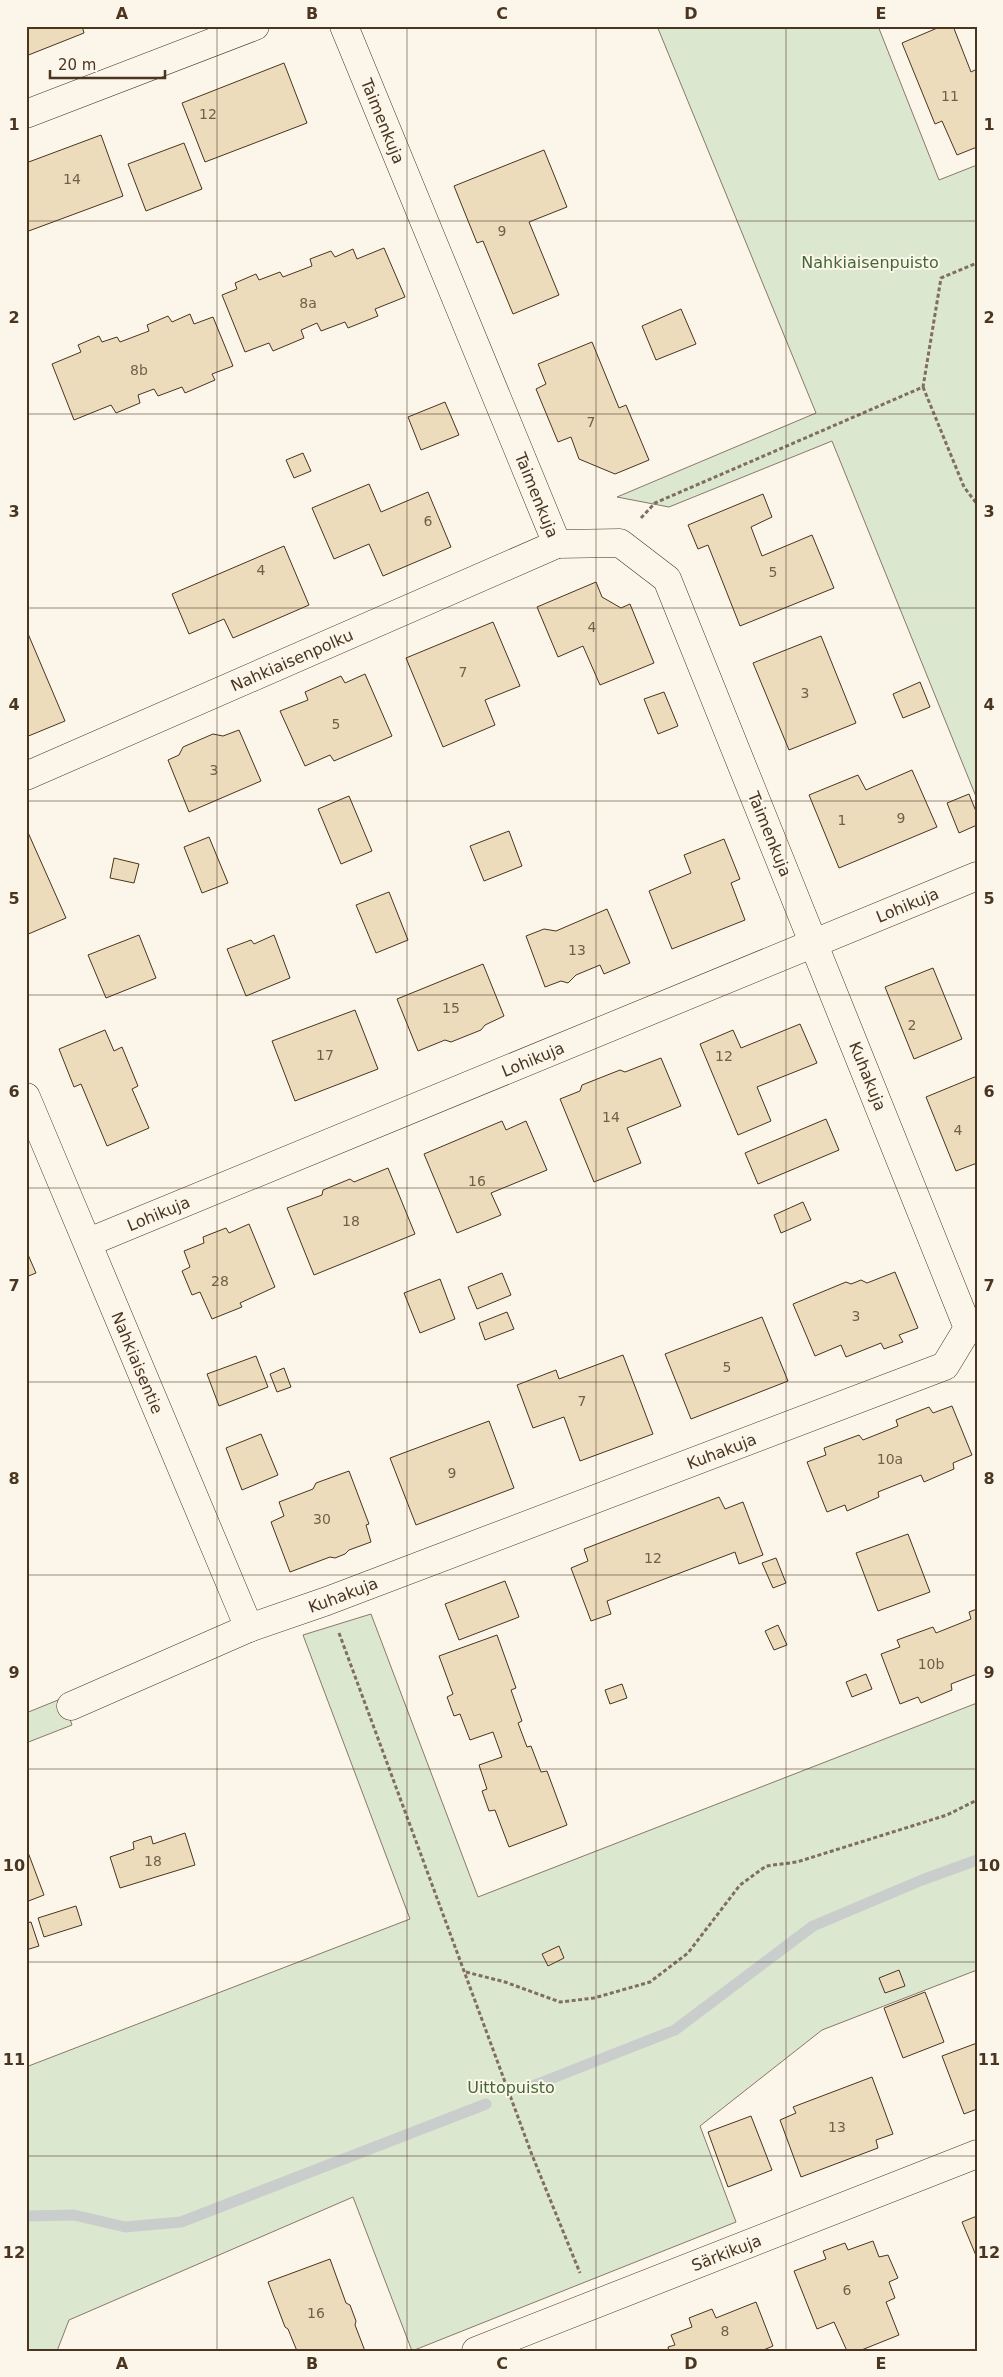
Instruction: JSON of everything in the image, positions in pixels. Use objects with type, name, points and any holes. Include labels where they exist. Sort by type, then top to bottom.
[{"type":"street","points":[[26,114],[255,26]]},
{"type":"street","name":"Taimenkuja","points":[[344,26],[557,544],[620,542],[667,579],[814,942]]},
{"type":"street","name":"Nahkiaisenpolku","points":[[26,776],[557,544]]},
{"type":"street","name":"Lohikuja","points":[[89,1242],[977,876]]},
{"type":"street","name":"Kuhakuja","points":[[71,1706],[249,1628],[327,1601],[945,1366],[968,1328],[814,942]]},
{"type":"street","name":"Nahkiaisentie","points":[[26,1097],[89,1242],[249,1628]]},
{"type":"street","name":"Särkikuja","points":[[476,2351],[593,2303],[977,2154]]},
{"type":"path","points":[[977,262],[942,278],[923,387],[964,487],[977,504]]},
{"type":"path","points":[[620,542],[655,502],[923,387]]},
{"type":"path","points":[[327,1601],[532,2154],[593,2303]]},
{"type":"path","points":[[465,1972],[505,1982],[560,2002],[594,1998],[650,1982],[688,1954],[740,1885],[766,1866],[797,1862],[947,1816],[977,1800]]},
{"type":"green space","name":"Nahkiaisenpuisto","points":[[657,26],[878,26],[939,180],[977,165],[977,799],[832,441],[669,507],[617,497],[816,413]]},
{"type":"green space","name":"Uittopuisto","points":[[371,1614],[478,1897],[977,1703],[977,1970],[822,2030],[700,2126],[736,2222],[412,2351],[353,2197],[69,2320],[57,2351],[26,2351],[26,2067],[410,1919],[303,1635]]},
{"type":"green space","points":[[63,1698],[72,1725],[26,1743],[26,1713]]},
{"type":"building","points":[[26,26],[82,26],[84,33],[26,56]]},
{"type":"building","points":[[942,26],[953,26],[971,72],[977,69],[977,147],[957,155],[942,121],[935,124],[902,43]]},
{"type":"building","points":[[284,63],[307,123],[205,162],[182,103]]},
{"type":"building","points":[[101,135],[123,196],[26,232],[26,163]]},
{"type":"building","points":[[184,143],[202,189],[146,211],[128,164]]},
{"type":"building","points":[[544,150],[567,207],[529,222],[559,295],[513,314],[483,241],[477,243],[454,186]]},
{"type":"building","points":[[384,248],[405,297],[375,309],[378,316],[348,328],[345,322],[321,331],[317,323],[301,330],[304,338],[273,351],[269,343],[245,352],[222,295],[237,289],[235,283],[256,274],[259,280],[280,272],[283,277],[312,266],[310,259],[331,251],[335,257],[353,249],[357,259]]},
{"type":"building","points":[[681,309],[696,344],[656,360],[642,326]]},
{"type":"building","points":[[190,314],[194,324],[213,317],[233,366],[212,374],[215,380],[185,393],[182,387],[158,396],[154,389],[138,395],[140,403],[116,413],[111,405],[74,420],[52,364],[81,352],[78,345],[99,336],[102,342],[117,337],[120,342],[149,331],[147,325],[168,316],[172,322]]},
{"type":"building","points":[[592,342],[619,408],[626,405],[649,460],[615,474],[579,459],[571,437],[558,442],[536,389],[546,384],[538,364]]},
{"type":"building","points":[[445,402],[459,435],[421,450],[408,417]]},
{"type":"building","points":[[303,453],[311,471],[294,478],[286,460]]},
{"type":"building","points":[[369,484],[381,512],[428,492],[451,547],[383,576],[369,544],[334,559],[312,508]]},
{"type":"building","points":[[763,494],[772,517],[751,527],[762,556],[812,535],[834,588],[740,626],[708,545],[698,549],[688,525]]},
{"type":"building","points":[[284,546],[309,605],[233,638],[224,619],[189,634],[172,594]]},
{"type":"building","points":[[596,582],[602,597],[621,608],[630,604],[654,663],[600,685],[583,646],[558,657],[537,607]]},
{"type":"building","points":[[493,622],[520,686],[485,700],[495,725],[443,747],[406,658]]},
{"type":"building","points":[[26,629],[65,721],[26,737]]},
{"type":"building","points":[[821,636],[856,723],[789,750],[753,663]]},
{"type":"building","points":[[365,674],[392,736],[334,761],[330,755],[305,766],[280,711],[308,700],[305,692],[341,676],[345,683]]},
{"type":"building","points":[[920,682],[930,707],[903,718],[893,694]]},
{"type":"building","points":[[664,692],[678,726],[658,734],[644,699]]},
{"type":"building","points":[[239,730],[261,781],[189,812],[168,760],[179,755],[183,747],[213,734],[223,736]]},
{"type":"building","points":[[912,770],[937,827],[839,868],[809,795],[858,775],[866,790]]},
{"type":"building","points":[[969,794],[977,814],[977,825],[959,833],[947,803]]},
{"type":"building","points":[[349,796],[372,851],[341,864],[318,809]]},
{"type":"building","points":[[26,828],[66,918],[26,935]]},
{"type":"building","points":[[509,831],[522,866],[484,881],[470,846]]},
{"type":"building","points":[[209,837],[228,883],[202,893],[184,847]]},
{"type":"building","points":[[724,839],[740,879],[731,883],[745,920],[672,949],[649,891],[691,873],[684,855]]},
{"type":"building","points":[[114,858],[139,864],[134,883],[110,878]]},
{"type":"building","points":[[389,892],[408,940],[376,953],[356,905]]},
{"type":"building","points":[[607,909],[630,963],[604,974],[600,965],[576,975],[568,983],[561,981],[545,987],[526,936],[544,929],[556,931]]},
{"type":"building","points":[[139,935],[156,978],[106,998],[88,955]]},
{"type":"building","points":[[274,935],[290,978],[246,996],[227,949],[251,940],[254,944]]},
{"type":"building","points":[[483,964],[504,1016],[485,1025],[481,1030],[451,1042],[445,1040],[418,1051],[397,999]]},
{"type":"building","points":[[933,968],[962,1039],[914,1059],[885,987]]},
{"type":"building","points":[[355,1010],[378,1069],[295,1101],[272,1041]]},
{"type":"building","points":[[800,1024],[817,1063],[757,1087],[771,1121],[738,1135],[700,1044],[733,1030],[741,1048]]},
{"type":"building","points":[[105,1030],[114,1051],[122,1047],[138,1086],[132,1089],[149,1128],[107,1146],[81,1084],[74,1087],[59,1049]]},
{"type":"building","points":[[661,1058],[681,1106],[627,1128],[641,1163],[594,1182],[560,1099],[580,1091],[582,1085],[620,1070],[625,1072]]},
{"type":"building","points":[[977,1076],[977,1163],[956,1171],[926,1097]]},
{"type":"building","points":[[826,1119],[839,1150],[758,1184],[745,1153]]},
{"type":"building","points":[[502,1121],[506,1130],[526,1121],[547,1170],[491,1193],[501,1215],[457,1233],[424,1154]]},
{"type":"building","points":[[388,1168],[415,1234],[314,1275],[287,1208],[322,1195],[323,1190],[350,1179],[354,1182]]},
{"type":"building","points":[[803,1202],[811,1220],[781,1233],[774,1215]]},
{"type":"building","points":[[249,1224],[275,1287],[240,1303],[242,1307],[212,1319],[200,1292],[192,1295],[182,1271],[190,1267],[184,1251],[204,1243],[203,1237],[226,1228],[229,1233]]},
{"type":"building","points":[[26,1250],[36,1273],[26,1277]]},
{"type":"building","points":[[895,1272],[918,1328],[899,1335],[903,1342],[884,1349],[881,1343],[846,1357],[841,1345],[815,1356],[793,1304],[846,1282],[851,1284],[861,1280],[867,1283]]},
{"type":"building","points":[[502,1273],[511,1295],[477,1309],[468,1287]]},
{"type":"building","points":[[440,1279],[455,1319],[420,1333],[404,1293]]},
{"type":"building","points":[[507,1312],[514,1329],[485,1340],[479,1323]]},
{"type":"building","points":[[762,1317],[788,1381],[691,1419],[665,1354]]},
{"type":"building","points":[[623,1355],[653,1434],[580,1461],[564,1417],[533,1428],[517,1385],[556,1370],[559,1379]]},
{"type":"building","points":[[256,1356],[268,1387],[219,1406],[207,1374]]},
{"type":"building","points":[[284,1368],[291,1387],[277,1392],[270,1374]]},
{"type":"building","points":[[952,1406],[972,1455],[953,1463],[954,1469],[924,1482],[921,1475],[878,1492],[879,1497],[847,1511],[845,1505],[827,1512],[807,1462],[826,1455],[824,1448],[859,1435],[863,1440],[898,1426],[896,1420],[929,1407],[933,1413]]},
{"type":"building","points":[[489,1421],[514,1488],[416,1525],[390,1458]]},
{"type":"building","points":[[261,1434],[278,1475],[242,1490],[226,1448]]},
{"type":"building","points":[[349,1471],[369,1524],[366,1525],[371,1542],[349,1550],[335,1558],[330,1557],[290,1572],[271,1522],[284,1516],[279,1502],[313,1489],[316,1483]]},
{"type":"building","points":[[719,1497],[725,1509],[743,1502],[763,1555],[739,1564],[735,1552],[607,1601],[611,1614],[591,1621],[571,1568],[588,1561],[584,1549]]},
{"type":"building","points":[[908,1534],[930,1592],[878,1611],[856,1553]]},
{"type":"building","points":[[776,1558],[786,1583],[773,1588],[762,1563]]},
{"type":"building","points":[[505,1581],[519,1617],[459,1640],[445,1604]]},
{"type":"building","points":[[977,1609],[977,1674],[951,1684],[952,1690],[921,1703],[918,1697],[900,1704],[881,1654],[900,1647],[897,1640],[933,1627],[936,1633],[971,1619],[969,1612]]},
{"type":"building","points":[[778,1625],[787,1645],[774,1650],[765,1631]]},
{"type":"building","points":[[497,1635],[516,1688],[511,1690],[522,1721],[518,1723],[527,1747],[531,1746],[541,1772],[547,1771],[567,1825],[509,1847],[495,1810],[489,1811],[482,1791],[487,1789],[479,1765],[502,1757],[493,1732],[470,1740],[460,1714],[454,1716],[447,1697],[453,1694],[439,1656]]},
{"type":"building","points":[[866,1674],[872,1689],[852,1697],[846,1682]]},
{"type":"building","points":[[622,1684],[627,1698],[610,1704],[605,1690]]},
{"type":"building","points":[[185,1833],[195,1865],[120,1888],[110,1857],[134,1849],[133,1842],[151,1836],[153,1844]]},
{"type":"building","points":[[26,1847],[44,1895],[26,1902]]},
{"type":"building","points":[[76,1906],[82,1925],[44,1937],[38,1918]]},
{"type":"building","points":[[31,1922],[39,1946],[26,1950],[26,1923]]},
{"type":"building","points":[[559,1946],[564,1958],[548,1966],[542,1954]]},
{"type":"building","points":[[899,1970],[905,1986],[885,1993],[879,1978]]},
{"type":"building","points":[[925,1992],[944,2042],[903,2058],[884,2008]]},
{"type":"building","points":[[977,2043],[977,2109],[964,2114],[942,2056]]},
{"type":"building","points":[[872,2077],[893,2134],[876,2140],[878,2148],[801,2177],[780,2120],[796,2113],[793,2107]]},
{"type":"building","points":[[751,2116],[772,2170],[728,2187],[708,2132]]},
{"type":"building","points":[[977,2216],[977,2258],[962,2222]]},
{"type":"building","points":[[873,2241],[879,2257],[888,2255],[898,2278],[889,2282],[895,2298],[886,2302],[899,2335],[859,2351],[847,2351],[834,2322],[817,2329],[794,2271],[826,2259],[823,2251],[845,2243],[848,2250]]},
{"type":"building","points":[[330,2259],[346,2303],[350,2305],[365,2351],[297,2351],[288,2329],[285,2327],[268,2282]]},
{"type":"building","points":[[756,2302],[773,2346],[761,2351],[669,2351],[668,2347],[675,2345],[671,2335],[692,2327],[689,2318],[712,2309],[716,2318]]},
{"type":"waterway","points":[[535,2085],[675,2030],[813,1926],[922,1880],[977,1860]]},
{"type":"waterway","points":[[26,2216],[74,2215],[125,2227],[181,2222],[486,2104]]}]
